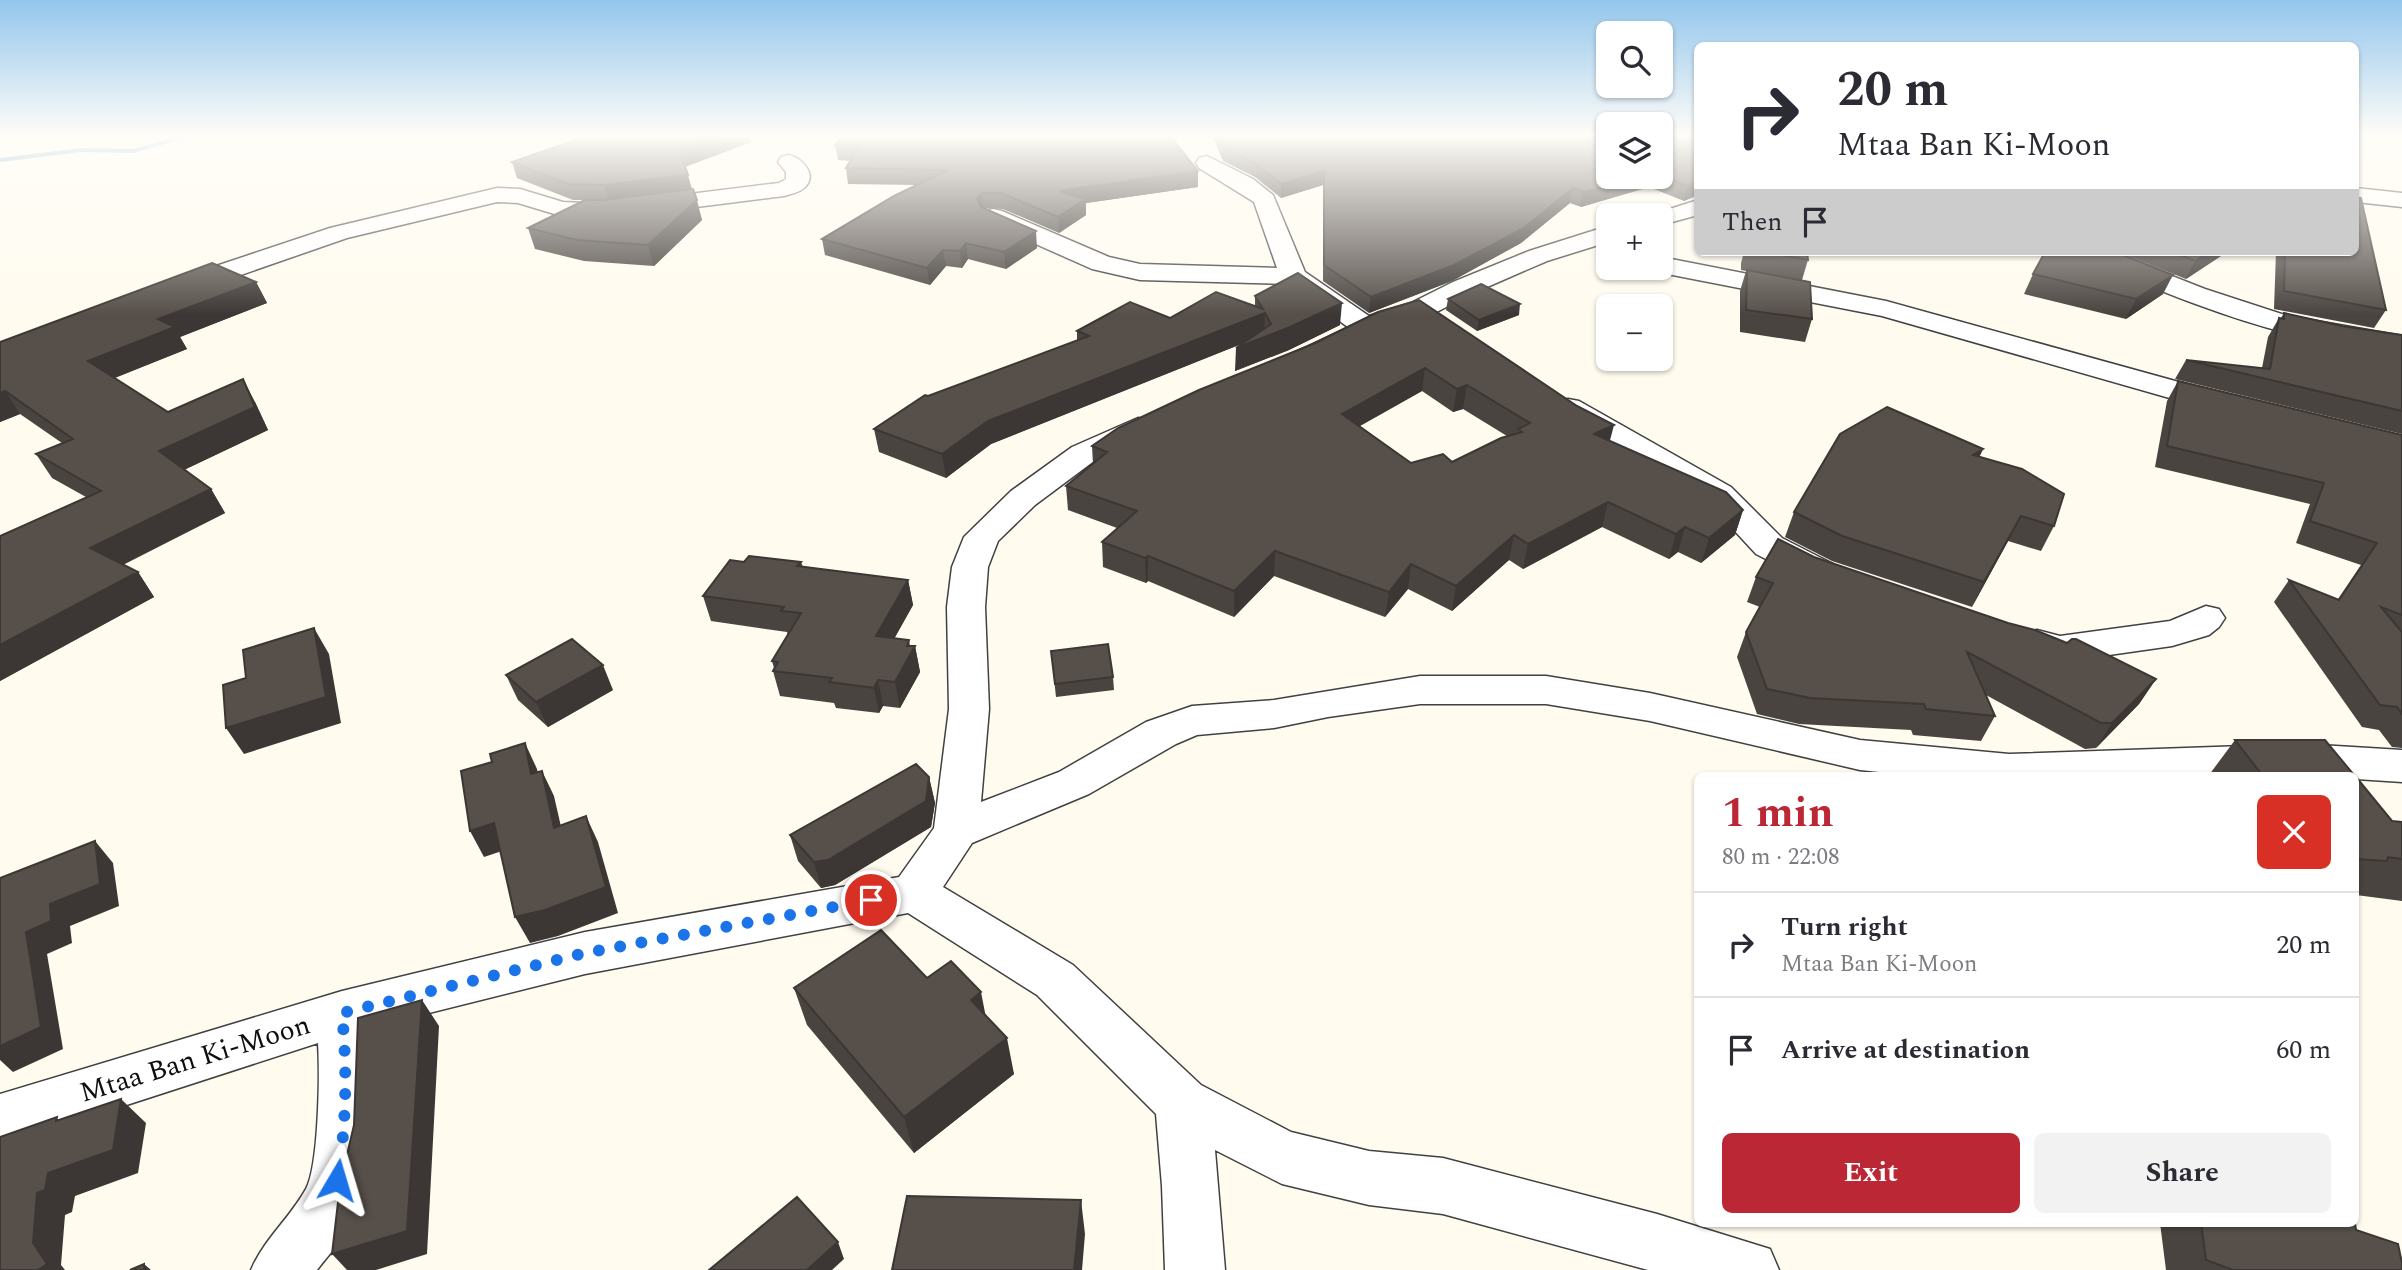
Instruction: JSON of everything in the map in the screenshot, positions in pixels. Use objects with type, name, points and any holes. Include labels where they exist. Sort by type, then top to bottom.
[{"type":"street","points":[[157,295],[339,233],[492,196]]},
{"type":"street","points":[[521,196],[561,209],[609,211],[726,196]]},
{"type":"street","points":[[1260,196],[1265,200],[1293,276]]},
{"type":"street","points":[[2368,196],[2402,200]]},
{"type":"street","points":[[1673,214],[1694,208]]},
{"type":"street","points":[[993,216],[1101,263],[1140,272],[1293,276],[1365,326]]},
{"type":"street","points":[[1333,342],[1365,326],[1421,309],[1462,288],[1538,256],[1596,242]]},
{"type":"street","points":[[2098,256],[2263,318],[2309,330],[2402,345]]},
{"type":"street","points":[[1673,267],[1886,309],[2249,411]]},
{"type":"street","points":[[1421,309],[1452,329]]},
{"type":"street","points":[[1545,392],[1584,420],[1677,468],[1719,494],[1769,546],[1818,571],[1850,582]]},
{"type":"street","points":[[1164,415],[1083,454],[1023,498],[982,537],[970,567],[966,607],[969,709],[956,831],[917,888],[1055,980],[1182,1103],[1282,1157],[1368,1178],[1443,1186],[1657,1242],[1749,1270]]},
{"type":"street","points":[[2010,637],[2060,649],[2172,633],[2195,626],[2206,618]]},
{"type":"street","points":[[956,831],[1074,783],[1161,733],[1192,721],[1274,714],[1328,702],[1420,690],[1546,690],[1650,707],[1860,755],[2009,770],[2303,760],[2402,766]]},
{"type":"street","name":"Mtaa Ban Ki-Moon","points":[[0,1120],[342,1013],[585,953],[917,888]]},
{"type":"street","points":[[281,1270],[334,1200],[341,1159],[344,1113],[345,1048],[342,1013]]},
{"type":"street","points":[[1182,1103],[1191,1186],[1195,1270]]},
{"type":"building","points":[[634,196],[696,196],[697,200],[648,245],[577,240],[528,228],[585,200]]},
{"type":"building","points":[[894,196],[979,196],[977,199],[981,207],[1036,231],[1004,252],[966,243],[960,251],[943,250],[927,268],[822,239]]},
{"type":"building","points":[[1009,196],[1076,196],[1085,199],[1058,217]]},
{"type":"building","points":[[1324,196],[1563,196],[1524,228],[1454,265],[1371,297],[1324,265]]},
{"type":"building","points":[[2361,198],[2386,310],[2284,291],[2285,256],[2359,256]]},
{"type":"building","points":[[1786,256],[1808,256],[1808,260]]},
{"type":"building","points":[[2043,256],[2126,256],[2173,275],[2136,299],[2033,274]]},
{"type":"building","points":[[2182,256],[2203,256],[2195,261]]},
{"type":"building","points":[[212,263],[256,282],[158,319],[175,327],[88,361],[168,412],[243,379],[255,407],[159,451],[211,489],[90,548],[138,572],[0,645],[0,536],[101,491],[36,454],[73,439],[5,391],[0,393],[0,342]]},
{"type":"building","points":[[1747,270],[1810,282],[1812,319],[1746,310]]},
{"type":"building","points":[[1298,273],[1342,303],[1236,348],[1271,324],[1265,313],[988,421],[942,454],[874,429],[925,395],[1089,336],[1077,331],[1130,302],[1170,318],[1216,292],[1263,309],[1255,296]]},
{"type":"building","points":[[1481,284],[1520,304],[1479,320],[1448,299]]},
{"type":"building","points":[[1419,300],[1577,406],[1614,425],[1594,434],[1726,492],[1743,510],[1709,538],[1685,527],[1676,534],[1608,502],[1528,544],[1514,535],[1456,586],[1411,564],[1389,592],[1275,551],[1234,591],[1148,556],[1145,558],[1102,542],[1137,511],[1066,486],[1107,452],[1092,446],[1118,428],[1199,390],[1313,344],[1378,312]],"holes":[[[1425,368],[1457,389],[1467,385],[1530,423],[1518,429],[1522,432],[1501,438],[1452,462],[1443,454],[1411,463],[1342,414]]]},
{"type":"building","points":[[2284,313],[2342,326],[2402,335],[2402,411],[2186,360],[2270,369],[2279,318],[2284,319]]},
{"type":"building","points":[[2178,381],[2402,435],[2402,615],[2381,607],[2402,632],[2402,714],[2397,707],[2380,705],[2289,580],[2339,600],[2377,543],[2310,521],[2324,483],[2167,446]]},
{"type":"building","points":[[1887,407],[1983,449],[1973,455],[2022,469],[2064,494],[2054,526],[2021,516],[1984,582],[1842,536],[1794,512],[1840,434]]},
{"type":"building","points":[[1778,539],[1814,557],[2067,643],[2076,639],[2156,679],[2112,723],[2101,723],[1967,652],[1995,716],[1926,709],[1924,704],[1810,698],[1767,689],[1746,632],[1773,583],[1756,577]]},
{"type":"building","points":[[749,556],[801,562],[797,566],[908,580],[876,636],[909,640],[907,646],[915,646],[895,682],[878,680],[874,688],[829,682],[832,678],[773,671],[778,662],[772,661],[801,613],[781,611],[784,607],[703,596],[730,560],[744,562]]},
{"type":"building","points":[[314,628],[326,697],[226,728],[223,685],[246,678],[243,650]]},
{"type":"building","points":[[572,639],[603,665],[536,702],[506,675]]},
{"type":"building","points":[[1108,644],[1113,677],[1055,684],[1051,651]]},
{"type":"building","points":[[2235,740],[2325,740],[2352,772],[2260,772]]},
{"type":"building","points":[[525,743],[531,774],[542,771],[554,828],[586,816],[606,887],[545,910],[515,917],[494,823],[470,831],[461,771],[492,762],[490,754]]},
{"type":"building","points":[[916,764],[929,777],[926,801],[828,860],[814,862],[790,835]]},
{"type":"building","points":[[2359,781],[2392,821],[2402,822],[2402,859],[2388,857],[2387,861],[2359,859]]},
{"type":"building","points":[[95,841],[100,884],[50,904],[51,921],[26,932],[41,1027],[0,1046],[0,878]]},
{"type":"building","points":[[881,930],[927,978],[951,961],[981,992],[971,1000],[1007,1038],[904,1117],[794,988]]},
{"type":"building","points":[[422,1000],[407,1231],[332,1254],[340,1185],[354,1125],[358,1018]]},
{"type":"building","points":[[121,1099],[113,1150],[48,1173],[45,1190],[37,1193],[33,1243],[47,1264],[38,1270],[0,1270],[0,1137]]},
{"type":"building","points":[[907,1196],[1081,1200],[1074,1270],[892,1270]]},
{"type":"building","points":[[797,1197],[838,1242],[807,1270],[709,1270]]},
{"type":"building","points":[[2202,1227],[2356,1227],[2356,1230],[2398,1244],[2402,1270],[2233,1270],[2206,1260]]},
{"type":"building","points":[[144,1264],[144,1270],[130,1270]]},
{"type":"route","points":[[337,1180],[344,1113],[345,1048],[342,1013],[585,953],[871,900]]}]
